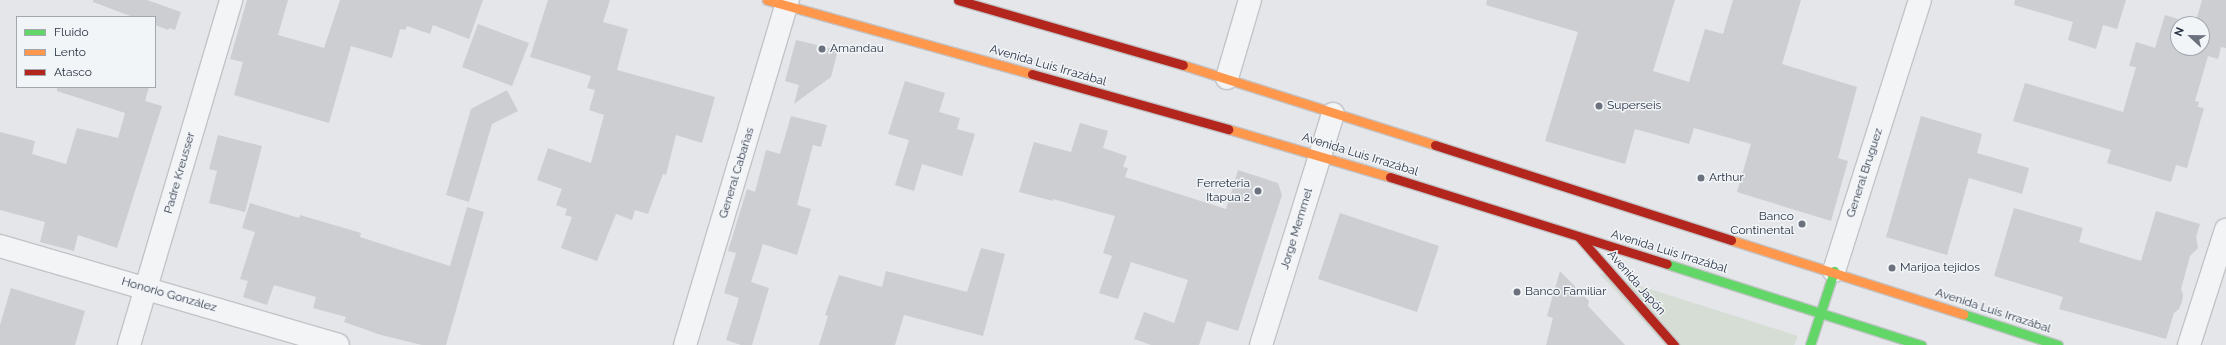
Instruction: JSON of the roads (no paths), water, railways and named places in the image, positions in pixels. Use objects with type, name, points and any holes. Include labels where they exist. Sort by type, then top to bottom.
[{"type":"main road","name":"Avenida Luis Irrazábal","points":[[958,0],[1227,78],[1333,114],[1834,271],[2058,345]]},
{"type":"main road","name":"Avenida Luis Irrazábal","points":[[781,2],[1320,154],[1921,345]]},
{"type":"main road","name":"Avenida Japón","points":[[1579,237],[1674,345]]},
{"type":"main road","name":"General Bruguez","points":[[1810,345],[1834,271]]},
{"type":"street","name":"Padre Kreusser","points":[[129,345],[231,0]]},
{"type":"street","points":[[1227,78],[1250,0]]},
{"type":"street","name":"General Bruguez","points":[[1834,271],[1920,0]]},
{"type":"street","name":"General Cabañas","points":[[685,345],[781,2]]},
{"type":"street","name":"Jorge Memmel","points":[[1261,345],[1333,114]]},
{"type":"street","points":[[2189,345],[2226,230]]},
{"type":"street","name":"Honorio González","points":[[0,246],[338,345]]},
{"type":"place","name":"Amandau","points":[[822,49]]},
{"type":"place","name":"Superseis","points":[[1599,106]]},
{"type":"place","name":"Arthur","points":[[1701,178]]},
{"type":"place","name":"Ferreteria Itapua 2","points":[[1258,191]]},
{"type":"place","name":"Banco Continental","points":[[1802,224]]},
{"type":"place","name":"Marijoa tejidos","points":[[1892,268]]},
{"type":"place","name":"Banco Familiar","points":[[1517,292]]}]
